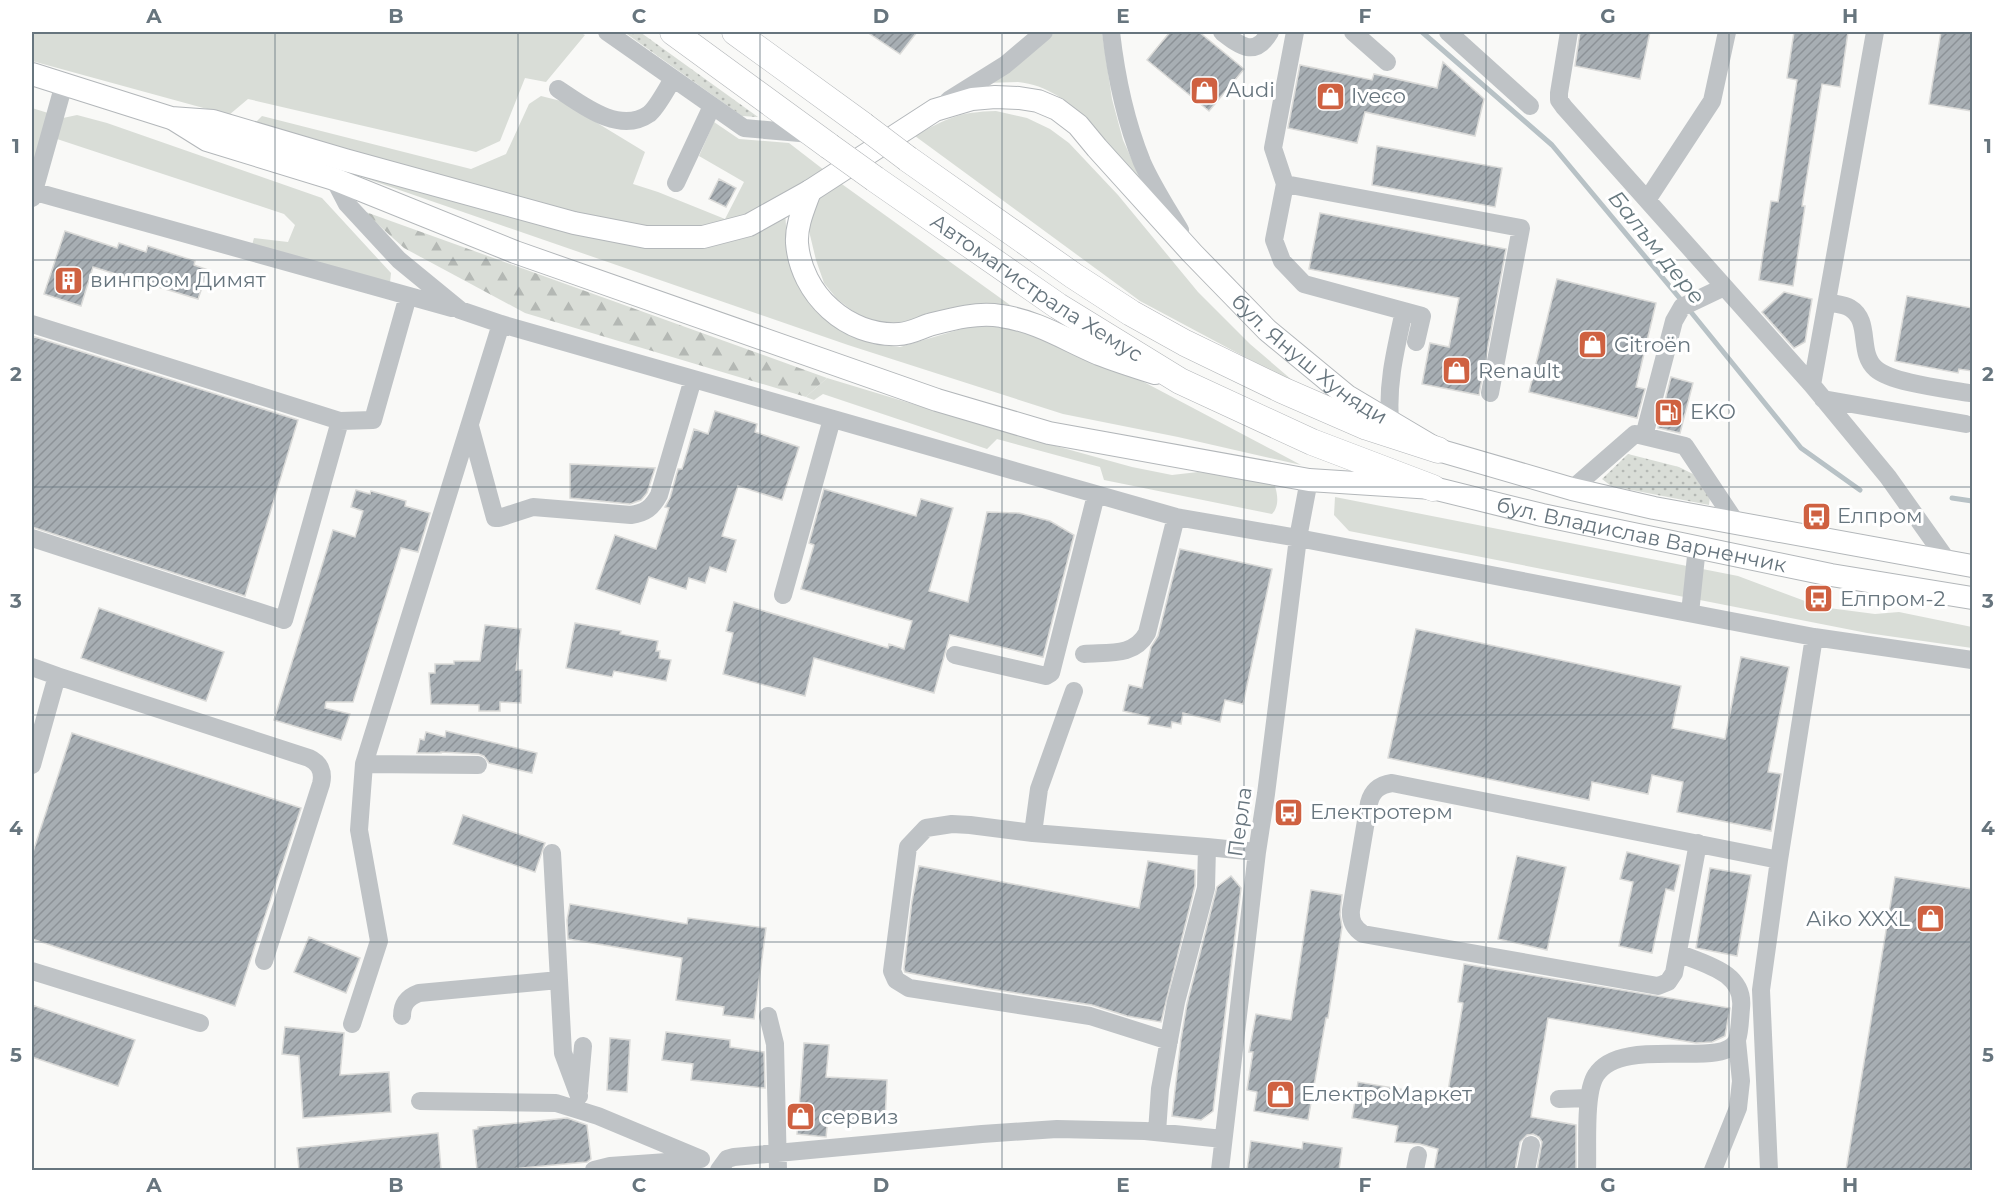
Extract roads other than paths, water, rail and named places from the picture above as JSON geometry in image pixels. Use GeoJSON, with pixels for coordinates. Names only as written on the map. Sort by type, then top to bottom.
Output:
{"type":"FeatureCollection","features":[{"type":"Feature","properties":{"kind":"highway","name":"Автомагистрала Хемус"},"geometry":{"type":"LineString","coordinates":[[674,32],[875,179],[1058,306],[1180,381],[1312,442],[1433,488]]}},
{"type":"Feature","properties":{"kind":"highway","name":"Автомагистрала Хемус"},"geometry":{"type":"LineString","coordinates":[[735,32],[908,159],[1074,276],[1131,313],[1185,343],[1282,390],[1368,427],[1438,450]]}},
{"type":"Feature","properties":{"kind":"main road"},"geometry":{"type":"LineString","coordinates":[[32,74],[171,118]]}},
{"type":"Feature","properties":{"kind":"main road","name":"бул. Януш Хуняди"},"geometry":{"type":"LineString","coordinates":[[171,118],[213,121],[574,223],[646,237],[703,237],[749,225],[810,190],[935,110],[972,99],[995,97],[1029,99],[1057,109],[1078,125],[1192,253],[1267,330],[1347,396],[1438,450]]}},
{"type":"Feature","properties":{"kind":"main road","name":"бул. Владислав Варненчик"},"geometry":{"type":"LineString","coordinates":[[171,118],[207,140],[334,179],[515,252],[937,400],[1049,433],[1309,480],[1433,488],[1542,515],[1831,575],[1972,598]]}},
{"type":"Feature","properties":{"kind":"main road"},"geometry":{"type":"LineString","coordinates":[[810,190],[799,223],[797,242],[805,277],[815,294],[848,323],[864,330],[901,334],[980,315],[1016,318],[1031,322],[1101,355],[1180,381]]}},
{"type":"Feature","properties":{"kind":"main road","name":"бул. Владислав Варненчик"},"geometry":{"type":"LineString","coordinates":[[1438,450],[1572,489],[1737,524],[1972,566]]}},
{"type":"Feature","properties":{"kind":"street"},"geometry":{"type":"LineString","coordinates":[[607,32],[744,128],[822,140]]}},
{"type":"Feature","properties":{"kind":"street"},"geometry":{"type":"LineString","coordinates":[[935,110],[1005,65],[1044,32]]}},
{"type":"Feature","properties":{"kind":"street"},"geometry":{"type":"LineString","coordinates":[[1111,32],[1127,120],[1142,163],[1192,253]]}},
{"type":"Feature","properties":{"kind":"street"},"geometry":{"type":"LineString","coordinates":[[1222,32],[1241,47],[1259,45],[1270,32]]}},
{"type":"Feature","properties":{"kind":"street"},"geometry":{"type":"LineString","coordinates":[[1295,32],[1273,148],[1285,184],[1274,240],[1282,261],[1304,284],[1422,316],[1416,342]]}},
{"type":"Feature","properties":{"kind":"street"},"geometry":{"type":"LineString","coordinates":[[1353,32],[1387,62]]}},
{"type":"Feature","properties":{"kind":"street"},"geometry":{"type":"LineString","coordinates":[[1448,32],[1530,105]]}},
{"type":"Feature","properties":{"kind":"street"},"geometry":{"type":"LineString","coordinates":[[1569,32],[1559,93],[1560,100],[1818,392],[1888,477],[1949,562]]}},
{"type":"Feature","properties":{"kind":"street"},"geometry":{"type":"LineString","coordinates":[[1647,200],[1712,101],[1727,32]]}},
{"type":"Feature","properties":{"kind":"street"},"geometry":{"type":"LineString","coordinates":[[1818,392],[1827,302],[1875,32]]}},
{"type":"Feature","properties":{"kind":"street"},"geometry":{"type":"LineString","coordinates":[[558,89],[595,114],[610,119],[624,120],[650,114],[674,79]]}},
{"type":"Feature","properties":{"kind":"street"},"geometry":{"type":"LineString","coordinates":[[64,84],[32,194],[460,310],[501,324],[1176,517],[1298,538],[1815,637],[1972,660]]}},
{"type":"Feature","properties":{"kind":"street"},"geometry":{"type":"LineString","coordinates":[[676,183],[712,106]]}},
{"type":"Feature","properties":{"kind":"street"},"geometry":{"type":"LineString","coordinates":[[334,179],[347,204],[399,260],[460,310]]}},
{"type":"Feature","properties":{"kind":"street"},"geometry":{"type":"LineString","coordinates":[[1285,184],[1521,228],[1490,393]]}},
{"type":"Feature","properties":{"kind":"street"},"geometry":{"type":"LineString","coordinates":[[1644,436],[1674,321],[1683,307],[1724,287]]}},
{"type":"Feature","properties":{"kind":"street"},"geometry":{"type":"LineString","coordinates":[[32,324],[340,421],[373,420],[408,296]]}},
{"type":"Feature","properties":{"kind":"street"},"geometry":{"type":"LineString","coordinates":[[1827,302],[1849,307],[1858,316],[1864,331],[1868,360],[1877,370],[1890,377],[1969,393]]}},
{"type":"Feature","properties":{"kind":"street"},"geometry":{"type":"LineString","coordinates":[[1390,420],[1388,397],[1391,370],[1404,311]]}},
{"type":"Feature","properties":{"kind":"street"},"geometry":{"type":"LineString","coordinates":[[352,1024],[379,941],[359,830],[364,764],[501,324]]}},
{"type":"Feature","properties":{"kind":"street"},"geometry":{"type":"LineString","coordinates":[[470,425],[495,518],[533,507],[631,515],[648,510],[659,495],[693,379]]}},
{"type":"Feature","properties":{"kind":"street"},"geometry":{"type":"LineString","coordinates":[[1818,392],[1966,424]]}},
{"type":"Feature","properties":{"kind":"street"},"geometry":{"type":"LineString","coordinates":[[783,595],[832,419]]}},
{"type":"Feature","properties":{"kind":"street"},"geometry":{"type":"LineString","coordinates":[[32,538],[284,620],[340,421]]}},
{"type":"Feature","properties":{"kind":"street"},"geometry":{"type":"LineString","coordinates":[[1572,489],[1635,434],[1685,446],[1737,524]]}},
{"type":"Feature","properties":{"kind":"street","name":"Перла"},"geometry":{"type":"LineString","coordinates":[[1220,1170],[1257,852],[1268,783],[1298,538],[1309,480]]}},
{"type":"Feature","properties":{"kind":"street"},"geometry":{"type":"LineString","coordinates":[[955,655],[1046,676],[1051,673],[1096,495]]}},
{"type":"Feature","properties":{"kind":"street"},"geometry":{"type":"LineString","coordinates":[[1084,654],[1131,650],[1141,644],[1147,633],[1176,517]]}},
{"type":"Feature","properties":{"kind":"street"},"geometry":{"type":"LineString","coordinates":[[1690,613],[1697,547]]}},
{"type":"Feature","properties":{"kind":"street"},"geometry":{"type":"LineString","coordinates":[[1768,1170],[1761,990],[1779,860],[1815,637]]}},
{"type":"Feature","properties":{"kind":"street"},"geometry":{"type":"LineString","coordinates":[[32,667],[309,758],[319,765],[322,771],[321,784],[264,961]]}},
{"type":"Feature","properties":{"kind":"street"},"geometry":{"type":"LineString","coordinates":[[32,765],[57,676]]}},
{"type":"Feature","properties":{"kind":"street"},"geometry":{"type":"LineString","coordinates":[[1034,833],[1039,789],[1074,691]]}},
{"type":"Feature","properties":{"kind":"street"},"geometry":{"type":"LineString","coordinates":[[364,764],[478,765]]}},
{"type":"Feature","properties":{"kind":"street"},"geometry":{"type":"LineString","coordinates":[[1698,843],[1672,978],[1663,985],[1653,986],[1363,934],[1354,927],[1350,916],[1369,803],[1378,788],[1392,783],[1698,843],[1779,860]]}},
{"type":"Feature","properties":{"kind":"street"},"geometry":{"type":"LineString","coordinates":[[1169,1041],[1090,1016],[909,988],[896,980],[892,971],[908,847],[926,828],[952,824],[1257,852]]}},
{"type":"Feature","properties":{"kind":"street"},"geometry":{"type":"LineString","coordinates":[[1157,1132],[1160,1089],[1176,1002],[1206,888],[1207,847]]}},
{"type":"Feature","properties":{"kind":"street"},"geometry":{"type":"LineString","coordinates":[[552,853],[563,1053],[586,1109],[598,1116]]}},
{"type":"Feature","properties":{"kind":"street"},"geometry":{"type":"LineString","coordinates":[[1678,953],[1732,978],[1739,989],[1742,1002],[1737,1041],[1741,1081],[1738,1108],[1713,1170]]}},
{"type":"Feature","properties":{"kind":"street"},"geometry":{"type":"LineString","coordinates":[[32,971],[200,1023]]}},
{"type":"Feature","properties":{"kind":"street"},"geometry":{"type":"LineString","coordinates":[[402,1016],[404,1004],[419,993],[559,980]]}},
{"type":"Feature","properties":{"kind":"street"},"geometry":{"type":"LineString","coordinates":[[768,1016],[775,1044],[778,1170]]}},
{"type":"Feature","properties":{"kind":"street"},"geometry":{"type":"LineString","coordinates":[[1587,1170],[1589,1098],[1596,1074],[1610,1062],[1640,1053],[1717,1052],[1730,1049],[1737,1041]]}},
{"type":"Feature","properties":{"kind":"street"},"geometry":{"type":"LineString","coordinates":[[579,1096],[583,1046]]}},
{"type":"Feature","properties":{"kind":"street"},"geometry":{"type":"LineString","coordinates":[[1559,1100],[1589,1098]]}},
{"type":"Feature","properties":{"kind":"street"},"geometry":{"type":"LineString","coordinates":[[420,1101],[556,1103],[598,1116],[701,1160]]}},
{"type":"Feature","properties":{"kind":"street"},"geometry":{"type":"LineString","coordinates":[[594,1170],[610,1166],[701,1160],[776,1151],[1057,1129],[1157,1132],[1223,1139]]}},
{"type":"Feature","properties":{"kind":"street"},"geometry":{"type":"LineString","coordinates":[[1526,1170],[1531,1145]]}},
{"type":"Feature","properties":{"kind":"street"},"geometry":{"type":"LineString","coordinates":[[719,1170],[726,1159],[734,1157]]}},
{"type":"Feature","properties":{"kind":"waterway","name":"Балъм дере"},"geometry":{"type":"LineString","coordinates":[[1422,32],[1552,145],[1801,448],[1860,490]]}},
{"type":"Feature","properties":{"kind":"waterway","name":"Балъм дере"},"geometry":{"type":"LineString","coordinates":[[1952,498],[1972,501]]}},
{"type":"Feature","properties":{"kind":"place","name":"Audi"},"geometry":{"type":"Point","coordinates":[1205,90]}},
{"type":"Feature","properties":{"kind":"place","name":"Iveco"},"geometry":{"type":"Point","coordinates":[1330,96]}},
{"type":"Feature","properties":{"kind":"place","name":"винпром Димят"},"geometry":{"type":"Point","coordinates":[69,280]}},
{"type":"Feature","properties":{"kind":"place","name":"Citroën"},"geometry":{"type":"Point","coordinates":[1593,345]}},
{"type":"Feature","properties":{"kind":"place","name":"Renault"},"geometry":{"type":"Point","coordinates":[1457,371]}},
{"type":"Feature","properties":{"kind":"place","name":"EKO"},"geometry":{"type":"Point","coordinates":[1669,412]}},
{"type":"Feature","properties":{"kind":"place","name":"Елпром"},"geometry":{"type":"Point","coordinates":[1816,516]}},
{"type":"Feature","properties":{"kind":"place","name":"Елпром-2"},"geometry":{"type":"Point","coordinates":[1819,599]}},
{"type":"Feature","properties":{"kind":"place","name":"Електротерм"},"geometry":{"type":"Point","coordinates":[1289,812]}},
{"type":"Feature","properties":{"kind":"place","name":"Aiko XXXL"},"geometry":{"type":"Point","coordinates":[1931,919]}},
{"type":"Feature","properties":{"kind":"place","name":"ЕлектроМаркет"},"geometry":{"type":"Point","coordinates":[1280,1094]}},
{"type":"Feature","properties":{"kind":"place","name":"сервиз"},"geometry":{"type":"Point","coordinates":[800,1117]}}]}
